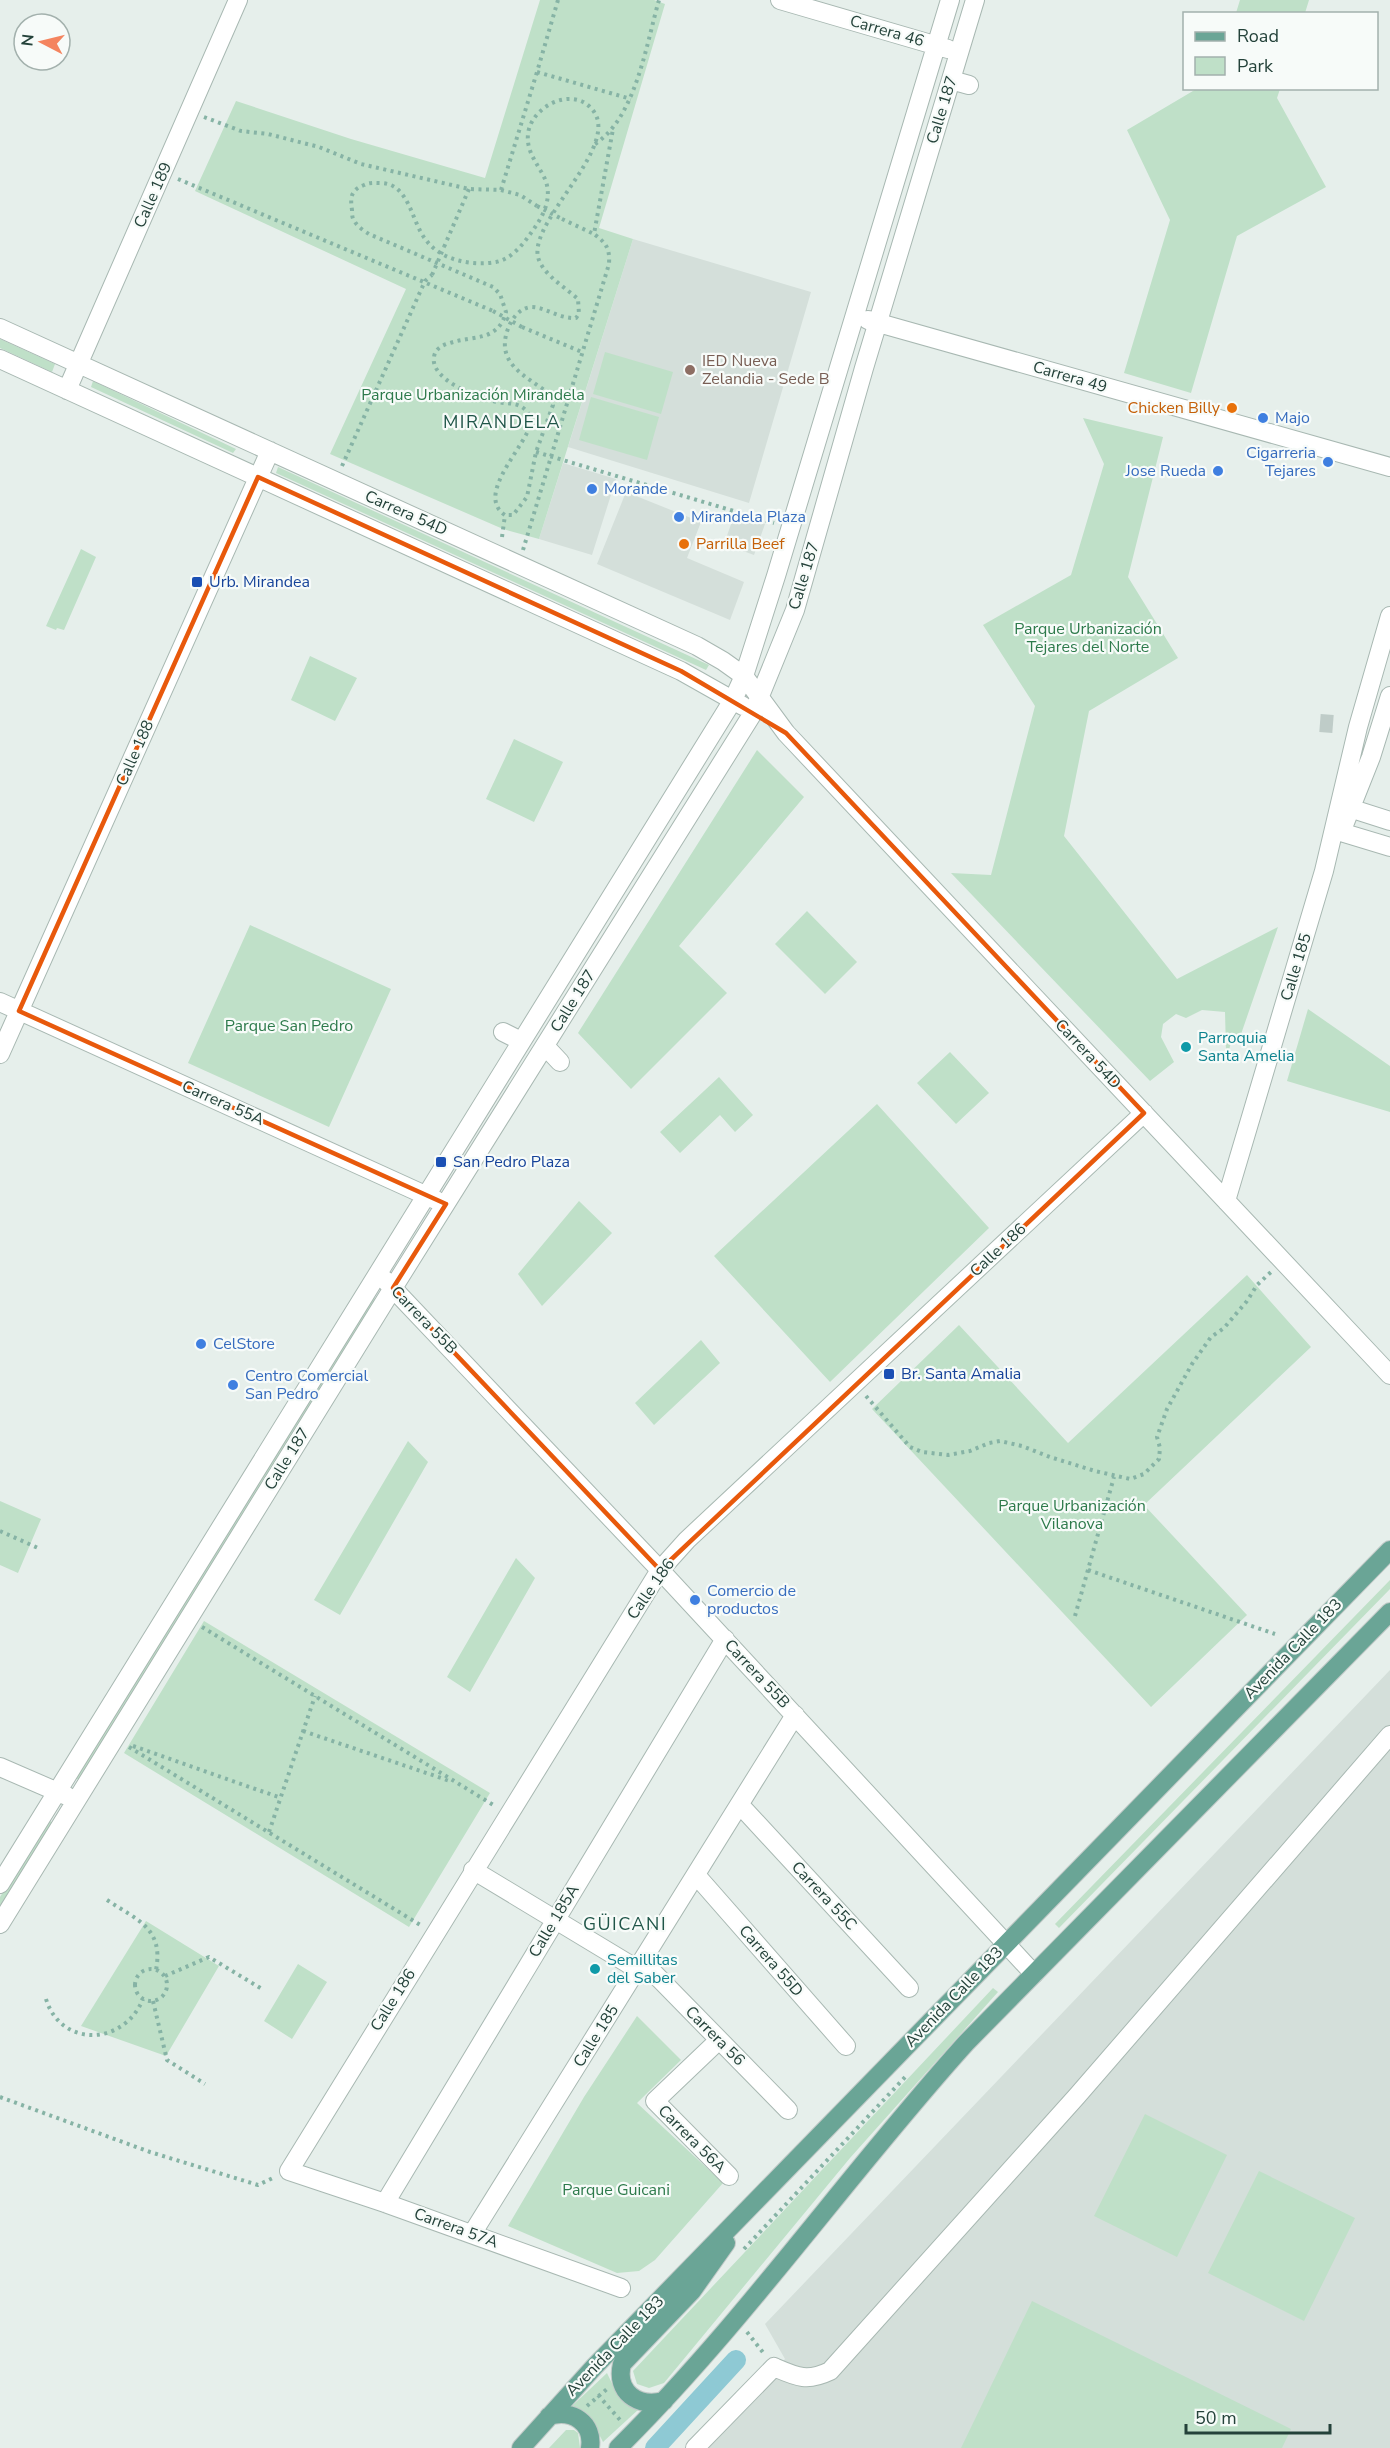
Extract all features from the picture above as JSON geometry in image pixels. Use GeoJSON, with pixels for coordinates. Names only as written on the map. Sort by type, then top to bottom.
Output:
{"type":"FeatureCollection","features":[{"type":"Feature","properties":{"kind":"main road","name":"Avenida Calle 183"},"geometry":{"type":"LineString","coordinates":[[520,2448],[754,2202],[1390,1550]]}},
{"type":"Feature","properties":{"kind":"main road"},"geometry":{"type":"LineString","coordinates":[[618,2448],[737,2320],[945,2067],[1390,1612]]}},
{"type":"Feature","properties":{"kind":"main road"},"geometry":{"type":"LineString","coordinates":[[664,2401],[652,2404],[638,2401],[629,2395],[621,2381],[622,2364],[698,2283],[754,2202]]}},
{"type":"Feature","properties":{"kind":"main road"},"geometry":{"type":"LineString","coordinates":[[549,2416],[564,2414],[579,2419],[588,2431],[590,2448]]}},
{"type":"Feature","properties":{"kind":"street","name":"Calle 189"},"geometry":{"type":"LineString","coordinates":[[68,390],[238,0]]}},
{"type":"Feature","properties":{"kind":"street","name":"Carrera 46"},"geometry":{"type":"LineString","coordinates":[[780,0],[959,53]]}},
{"type":"Feature","properties":{"kind":"street","name":"Calle 187"},"geometry":{"type":"LineString","coordinates":[[0,1884],[733,700],[744,676],[855,316],[899,148],[950,0]]}},
{"type":"Feature","properties":{"kind":"street","name":"Calle 187"},"geometry":{"type":"LineString","coordinates":[[0,1924],[756,704],[795,610],[878,322],[975,0]]}},
{"type":"Feature","properties":{"kind":"street"},"geometry":{"type":"LineString","coordinates":[[951,80],[969,85]]}},
{"type":"Feature","properties":{"kind":"street","name":"Carrera 49"},"geometry":{"type":"LineString","coordinates":[[855,316],[1390,467]]}},
{"type":"Feature","properties":{"kind":"street","name":"Carrera 54D"},"geometry":{"type":"LineString","coordinates":[[0,328],[697,646],[744,676],[756,704],[786,733],[1390,1376]]}},
{"type":"Feature","properties":{"kind":"street","name":"Carrera 54D"},"geometry":{"type":"LineString","coordinates":[[0,358],[681,671],[733,700],[756,704]]}},
{"type":"Feature","properties":{"kind":"street","name":"Calle 188"},"geometry":{"type":"LineString","coordinates":[[0,1054],[270,452]]}},
{"type":"Feature","properties":{"kind":"street","name":"Calle 185"},"geometry":{"type":"LineString","coordinates":[[1226,1201],[1324,871],[1346,806],[1358,728],[1390,616]]}},
{"type":"Feature","properties":{"kind":"street","name":"Calle 185"},"geometry":{"type":"LineString","coordinates":[[1346,806],[1371,758],[1390,696]]}},
{"type":"Feature","properties":{"kind":"street"},"geometry":{"type":"LineString","coordinates":[[1346,806],[1390,820]]}},
{"type":"Feature","properties":{"kind":"street"},"geometry":{"type":"LineString","coordinates":[[1338,831],[1390,847]]}},
{"type":"Feature","properties":{"kind":"street","name":"Carrera 55A"},"geometry":{"type":"LineString","coordinates":[[0,1002],[446,1204]]}},
{"type":"Feature","properties":{"kind":"street"},"geometry":{"type":"LineString","coordinates":[[503,1032],[521,1041]]}},
{"type":"Feature","properties":{"kind":"street"},"geometry":{"type":"LineString","coordinates":[[545,1046],[560,1062]]}},
{"type":"Feature","properties":{"kind":"street","name":"Calle 186"},"geometry":{"type":"LineString","coordinates":[[289,2171],[660,1570],[695,1533],[1144,1113]]}},
{"type":"Feature","properties":{"kind":"street","name":"Carrera 55B"},"geometry":{"type":"LineString","coordinates":[[377,1272],[725,1639],[1034,1974]]}},
{"type":"Feature","properties":{"kind":"street","name":"Calle 185A"},"geometry":{"type":"LineString","coordinates":[[386,2203],[725,1639]]}},
{"type":"Feature","properties":{"kind":"street","name":"Calle 185"},"geometry":{"type":"LineString","coordinates":[[472,2234],[795,1715]]}},
{"type":"Feature","properties":{"kind":"street"},"geometry":{"type":"LineString","coordinates":[[695,2448],[774,2367],[797,2377],[815,2378],[830,2371],[1077,2096],[1390,1735]]}},
{"type":"Feature","properties":{"kind":"street"},"geometry":{"type":"LineString","coordinates":[[0,1767],[77,1801]]}},
{"type":"Feature","properties":{"kind":"street","name":"Carrera 55C"},"geometry":{"type":"LineString","coordinates":[[740,1805],[909,1988]]}},
{"type":"Feature","properties":{"kind":"street","name":"Carrera 56"},"geometry":{"type":"LineString","coordinates":[[473,1870],[555,1919],[640,1965],[788,2110]]}},
{"type":"Feature","properties":{"kind":"street","name":"Carrera 55D"},"geometry":{"type":"LineString","coordinates":[[696,1875],[846,2046]]}},
{"type":"Feature","properties":{"kind":"street","name":"Carrera 56A"},"geometry":{"type":"LineString","coordinates":[[719,2040],[655,2101],[729,2176]]}},
{"type":"Feature","properties":{"kind":"street","name":"Carrera 57A"},"geometry":{"type":"LineString","coordinates":[[289,2171],[386,2203],[621,2288]]}},
{"type":"Feature","properties":{"kind":"path"},"geometry":{"type":"LineString","coordinates":[[501,190],[558,0]]}},
{"type":"Feature","properties":{"kind":"path"},"geometry":{"type":"LineString","coordinates":[[594,145],[613,129],[631,99],[659,0]]}},
{"type":"Feature","properties":{"kind":"path"},"geometry":{"type":"LineString","coordinates":[[537,72],[631,99]]}},
{"type":"Feature","properties":{"kind":"path"},"geometry":{"type":"LineString","coordinates":[[576,98],[590,106],[599,125],[594,145],[573,186],[546,225],[538,250],[541,264],[578,299],[579,314],[576,318],[568,318],[531,307],[515,315],[506,333],[504,351],[508,361],[522,375],[550,395],[553,405],[536,452],[527,497],[513,515],[505,514],[495,503],[499,480],[525,441],[532,420],[520,406],[494,402],[462,389],[436,372],[433,361],[434,354],[440,346],[490,335],[499,327],[507,312],[500,294],[493,287],[369,234],[354,221],[350,198],[356,188],[369,183],[396,186],[404,196],[427,243],[452,259],[474,264],[499,261],[518,250],[539,222],[547,206],[546,181],[529,149],[528,133],[531,123],[541,109],[556,101],[576,98]]}},
{"type":"Feature","properties":{"kind":"path"},"geometry":{"type":"LineString","coordinates":[[190,111],[241,131],[268,134],[319,147],[361,164],[469,189],[501,190],[520,195],[605,242],[609,250],[609,264],[519,565]]}},
{"type":"Feature","properties":{"kind":"path"},"geometry":{"type":"LineString","coordinates":[[594,234],[613,129]]}},
{"type":"Feature","properties":{"kind":"path"},"geometry":{"type":"LineString","coordinates":[[163,172],[425,281],[493,311],[522,327],[582,352]]}},
{"type":"Feature","properties":{"kind":"path"},"geometry":{"type":"LineString","coordinates":[[335,481],[425,281],[432,275],[469,189]]}},
{"type":"Feature","properties":{"kind":"path"},"geometry":{"type":"LineString","coordinates":[[536,452],[782,525]]}},
{"type":"Feature","properties":{"kind":"path"},"geometry":{"type":"LineString","coordinates":[[499,556],[505,514]]}},
{"type":"Feature","properties":{"kind":"path"},"geometry":{"type":"LineString","coordinates":[[866,1395],[910,1447],[922,1452],[955,1454],[1000,1441],[1022,1446],[1114,1477],[1130,1479],[1144,1474],[1159,1459],[1160,1448],[1157,1437],[1167,1408],[1177,1389],[1211,1337],[1224,1328],[1247,1301],[1257,1285]]}},
{"type":"Feature","properties":{"kind":"path"},"geometry":{"type":"LineString","coordinates":[[1075,1616],[1114,1477]]}},
{"type":"Feature","properties":{"kind":"path"},"geometry":{"type":"LineString","coordinates":[[0,1531],[38,1548]]}},
{"type":"Feature","properties":{"kind":"path"},"geometry":{"type":"LineString","coordinates":[[1088,1570],[1275,1634]]}},
{"type":"Feature","properties":{"kind":"path"},"geometry":{"type":"LineString","coordinates":[[198,1624],[496,1807]]}},
{"type":"Feature","properties":{"kind":"path"},"geometry":{"type":"LineString","coordinates":[[269,1832],[315,1696]]}},
{"type":"Feature","properties":{"kind":"path"},"geometry":{"type":"LineString","coordinates":[[303,1731],[457,1783]]}},
{"type":"Feature","properties":{"kind":"path"},"geometry":{"type":"LineString","coordinates":[[281,1798],[124,1743],[423,1926]]}},
{"type":"Feature","properties":{"kind":"path"},"geometry":{"type":"LineString","coordinates":[[107,1900],[152,1931],[158,1950],[156,1970]]}},
{"type":"Feature","properties":{"kind":"path"},"geometry":{"type":"LineString","coordinates":[[165,1976],[209,1957],[262,1989]]}},
{"type":"Feature","properties":{"kind":"path"},"geometry":{"type":"LineString","coordinates":[[145,1970],[156,1970],[165,1976],[166,1992],[158,2000],[142,1999],[136,1991],[135,1981],[145,1970]]}},
{"type":"Feature","properties":{"kind":"path"},"geometry":{"type":"LineString","coordinates":[[46,1998],[51,2014],[60,2024],[73,2032],[99,2036],[122,2027],[134,2015],[142,1999]]}},
{"type":"Feature","properties":{"kind":"path"},"geometry":{"type":"LineString","coordinates":[[153,2001],[167,2060],[205,2084]]}},
{"type":"Feature","properties":{"kind":"path"},"geometry":{"type":"LineString","coordinates":[[741,2252],[910,2072]]}},
{"type":"Feature","properties":{"kind":"path"},"geometry":{"type":"LineString","coordinates":[[0,2097],[150,2151],[258,2185],[289,2171]]}},
{"type":"Feature","properties":{"kind":"path"},"geometry":{"type":"LineString","coordinates":[[737,2320],[774,2367]]}},
{"type":"Feature","properties":{"kind":"path"},"geometry":{"type":"LineString","coordinates":[[581,2411],[611,2385]]}},
{"type":"Feature","properties":{"kind":"path"},"geometry":{"type":"LineString","coordinates":[[591,2387],[623,2424]]}},
{"type":"Feature","properties":{"kind":"highlighted area"},"geometry":{"type":"Polygon","coordinates":[[[258,477],[681,671],[786,733],[1144,1113],[660,1570],[393,1288],[446,1204],[19,1011],[258,477]]]}},
{"type":"Feature","properties":{"kind":"shaded area","name":"IED Nueva Zelandia - Sede B"},"geometry":{"type":"Polygon","coordinates":[[[633,239],[811,292],[749,503],[568,447],[633,239]]]}},
{"type":"Feature","properties":{"kind":"shaded area"},"geometry":{"type":"Polygon","coordinates":[[[563,463],[616,479],[592,555],[539,539],[563,463]]]}},
{"type":"Feature","properties":{"kind":"shaded area"},"geometry":{"type":"Polygon","coordinates":[[[626,492],[701,522],[687,558],[744,582],[730,620],[597,564],[626,492]]]}},
{"type":"Feature","properties":{"kind":"shaded area"},"geometry":{"type":"Polygon","coordinates":[[[735,513],[765,524],[754,555],[724,544],[735,513]]]}},
{"type":"Feature","properties":{"kind":"shaded area"},"geometry":{"type":"Polygon","coordinates":[[[1390,1670],[1390,2448],[706,2448],[785,2359],[765,2324],[1390,1670]]]}},
{"type":"Feature","properties":{"kind":"green space","name":"Parque Urbanización Mirandela"},"geometry":{"type":"Polygon","coordinates":[[[540,0],[654,0],[665,4],[599,228],[633,239],[539,539],[503,529],[330,454],[406,289],[195,191],[236,101],[351,139],[485,178],[540,0]]]}},
{"type":"Feature","properties":{"kind":"green space"},"geometry":{"type":"Polygon","coordinates":[[[1240,0],[1309,0],[1305,12],[1236,12],[1240,0]]]}},
{"type":"Feature","properties":{"kind":"green space"},"geometry":{"type":"Polygon","coordinates":[[[1195,90],[1280,90],[1277,98],[1326,187],[1237,236],[1191,393],[1124,373],[1170,220],[1127,130],[1195,90]]]}},
{"type":"Feature","properties":{"kind":"green space"},"geometry":{"type":"Polygon","coordinates":[[[0,339],[55,364],[52,372],[0,348],[0,339]]]}},
{"type":"Feature","properties":{"kind":"green space"},"geometry":{"type":"Polygon","coordinates":[[[605,352],[673,372],[661,414],[593,394],[605,352]]]}},
{"type":"Feature","properties":{"kind":"green space"},"geometry":{"type":"Polygon","coordinates":[[[93,381],[236,449],[233,453],[91,387],[93,381]]]}},
{"type":"Feature","properties":{"kind":"green space"},"geometry":{"type":"Polygon","coordinates":[[[591,397],[659,417],[647,460],[579,440],[591,397]]]}},
{"type":"Feature","properties":{"kind":"green space","name":"Parque Urbanización Tejares del Norte"},"geometry":{"type":"Polygon","coordinates":[[[1083,418],[1163,437],[1128,577],[1178,658],[1089,711],[1064,836],[1177,979],[1278,927],[1239,1040],[1232,1038],[1229,1050],[1226,1050],[1225,1012],[1202,1010],[1186,1018],[1176,1014],[1163,1024],[1161,1037],[1174,1062],[1150,1081],[951,873],[991,875],[1035,706],[983,625],[1071,575],[1104,464],[1083,418]]]}},
{"type":"Feature","properties":{"kind":"green space"},"geometry":{"type":"Polygon","coordinates":[[[278,467],[709,665],[706,670],[276,473],[278,467]]]}},
{"type":"Feature","properties":{"kind":"green space"},"geometry":{"type":"Polygon","coordinates":[[[81,549],[96,557],[64,630],[57,628],[56,630],[46,626],[81,549]]]}},
{"type":"Feature","properties":{"kind":"green space"},"geometry":{"type":"Polygon","coordinates":[[[310,656],[357,678],[335,721],[291,700],[310,656]]]}},
{"type":"Feature","properties":{"kind":"green space"},"geometry":{"type":"Polygon","coordinates":[[[514,739],[563,762],[534,822],[486,799],[514,739]]]}},
{"type":"Feature","properties":{"kind":"green space"},"geometry":{"type":"Polygon","coordinates":[[[757,750],[804,797],[679,946],[727,993],[631,1089],[578,1033],[757,750]]]}},
{"type":"Feature","properties":{"kind":"green space"},"geometry":{"type":"Polygon","coordinates":[[[807,911],[857,962],[825,994],[775,944],[807,911]]]}},
{"type":"Feature","properties":{"kind":"green space","name":"Parque San Pedro"},"geometry":{"type":"Polygon","coordinates":[[[250,925],[391,989],[329,1127],[188,1063],[250,925]]]}},
{"type":"Feature","properties":{"kind":"green space"},"geometry":{"type":"Polygon","coordinates":[[[1308,1009],[1390,1066],[1390,1112],[1287,1081],[1308,1009]]]}},
{"type":"Feature","properties":{"kind":"green space"},"geometry":{"type":"Polygon","coordinates":[[[950,1052],[989,1093],[956,1124],[917,1083],[950,1052]]]}},
{"type":"Feature","properties":{"kind":"green space"},"geometry":{"type":"Polygon","coordinates":[[[719,1077],[753,1115],[735,1132],[720,1115],[680,1153],[660,1132],[719,1077]]]}},
{"type":"Feature","properties":{"kind":"green space"},"geometry":{"type":"Polygon","coordinates":[[[877,1104],[989,1228],[830,1382],[714,1256],[877,1104]]]}},
{"type":"Feature","properties":{"kind":"green space"},"geometry":{"type":"Polygon","coordinates":[[[579,1201],[612,1233],[542,1306],[518,1274],[579,1201]]]}},
{"type":"Feature","properties":{"kind":"green space","name":"Parque Urbanización Vilanova"},"geometry":{"type":"Polygon","coordinates":[[[1247,1275],[1311,1347],[1144,1505],[1247,1615],[1151,1707],[872,1409],[959,1325],[1068,1443],[1247,1275]]]}},
{"type":"Feature","properties":{"kind":"green space"},"geometry":{"type":"Polygon","coordinates":[[[374,1295],[375,1301],[79,1779],[76,1779],[75,1777],[374,1295]]]}},
{"type":"Feature","properties":{"kind":"green space"},"geometry":{"type":"Polygon","coordinates":[[[701,1340],[720,1363],[654,1425],[635,1403],[701,1340]]]}},
{"type":"Feature","properties":{"kind":"green space"},"geometry":{"type":"Polygon","coordinates":[[[408,1441],[428,1462],[340,1615],[314,1600],[408,1441]]]}},
{"type":"Feature","properties":{"kind":"green space"},"geometry":{"type":"Polygon","coordinates":[[[0,1501],[41,1519],[18,1573],[0,1565],[0,1501]]]}},
{"type":"Feature","properties":{"kind":"green space"},"geometry":{"type":"Polygon","coordinates":[[[516,1558],[535,1578],[470,1692],[447,1677],[516,1558]]]}},
{"type":"Feature","properties":{"kind":"green space"},"geometry":{"type":"Polygon","coordinates":[[[1390,1580],[1390,1589],[1059,1928],[1055,1924],[1390,1580]]]}},
{"type":"Feature","properties":{"kind":"green space"},"geometry":{"type":"Polygon","coordinates":[[[204,1621],[490,1793],[409,1927],[124,1753],[204,1621]]]}},
{"type":"Feature","properties":{"kind":"green space"},"geometry":{"type":"Polygon","coordinates":[[[50,1821],[52,1823],[0,1912],[0,1897],[46,1823],[50,1821]]]}},
{"type":"Feature","properties":{"kind":"green space"},"geometry":{"type":"Polygon","coordinates":[[[146,1921],[219,1966],[166,2056],[81,2026],[146,1921]]]}},
{"type":"Feature","properties":{"kind":"green space"},"geometry":{"type":"Polygon","coordinates":[[[298,1964],[327,1982],[292,2039],[264,2021],[298,1964]]]}},
{"type":"Feature","properties":{"kind":"green space"},"geometry":{"type":"Polygon","coordinates":[[[993,1988],[998,1992],[850,2158],[664,2383],[649,2388],[637,2384],[633,2371],[993,1988]]]}},
{"type":"Feature","properties":{"kind":"green space","name":"Parque Guicani"},"geometry":{"type":"Polygon","coordinates":[[[637,2016],[681,2060],[637,2103],[723,2183],[655,2260],[639,2271],[617,2273],[508,2226],[584,2097],[637,2016]]]}},
{"type":"Feature","properties":{"kind":"green space"},"geometry":{"type":"Polygon","coordinates":[[[1145,2114],[1227,2155],[1177,2257],[1094,2216],[1145,2114]]]}},
{"type":"Feature","properties":{"kind":"green space"},"geometry":{"type":"Polygon","coordinates":[[[1259,2171],[1355,2218],[1304,2321],[1208,2273],[1259,2171]]]}},
{"type":"Feature","properties":{"kind":"green space"},"geometry":{"type":"Polygon","coordinates":[[[1032,2301],[1291,2429],[1282,2448],[961,2448],[1032,2301]]]}},
{"type":"Feature","properties":{"kind":"green space"},"geometry":{"type":"Polygon","coordinates":[[[607,2373],[618,2396],[639,2409],[603,2442],[588,2417],[571,2407],[607,2373]]]}},
{"type":"Feature","properties":{"kind":"green space"},"geometry":{"type":"Polygon","coordinates":[[[566,2430],[574,2430],[578,2433],[580,2448],[549,2448],[566,2430]]]}},
{"type":"Feature","properties":{"kind":"waterway"},"geometry":{"type":"LineString","coordinates":[[655,2448],[736,2360]]}},
{"type":"Feature","properties":{"kind":"tunnel"},"geometry":{"type":"LineString","coordinates":[[1320,723],[1333,724]]}},
{"type":"Feature","properties":{"kind":"place","name":"IED Nueva Zelandia - Sede B"},"geometry":{"type":"Point","coordinates":[690,370]}},
{"type":"Feature","properties":{"kind":"place","name":"Chicken Billy"},"geometry":{"type":"Point","coordinates":[1232,408]}},
{"type":"Feature","properties":{"kind":"place","name":"Majo"},"geometry":{"type":"Point","coordinates":[1263,418]}},
{"type":"Feature","properties":{"kind":"place","name":"Cigarreria Tejares"},"geometry":{"type":"Point","coordinates":[1328,462]}},
{"type":"Feature","properties":{"kind":"place","name":"Jose Rueda"},"geometry":{"type":"Point","coordinates":[1218,471]}},
{"type":"Feature","properties":{"kind":"place","name":"Morande"},"geometry":{"type":"Point","coordinates":[592,489]}},
{"type":"Feature","properties":{"kind":"place","name":"Mirandela Plaza"},"geometry":{"type":"Point","coordinates":[679,517]}},
{"type":"Feature","properties":{"kind":"place","name":"Parrilla Beef"},"geometry":{"type":"Point","coordinates":[684,544]}},
{"type":"Feature","properties":{"kind":"place","name":"Urb. Mirandea"},"geometry":{"type":"Point","coordinates":[197,582]}},
{"type":"Feature","properties":{"kind":"place","name":"Parroquia Santa Amelia"},"geometry":{"type":"Point","coordinates":[1186,1047]}},
{"type":"Feature","properties":{"kind":"place","name":"San Pedro Plaza"},"geometry":{"type":"Point","coordinates":[441,1162]}},
{"type":"Feature","properties":{"kind":"place","name":"CelStore"},"geometry":{"type":"Point","coordinates":[201,1344]}},
{"type":"Feature","properties":{"kind":"place","name":"Br. Santa Amalia"},"geometry":{"type":"Point","coordinates":[889,1374]}},
{"type":"Feature","properties":{"kind":"place","name":"Centro Comercial San Pedro"},"geometry":{"type":"Point","coordinates":[233,1385]}},
{"type":"Feature","properties":{"kind":"place","name":"Comercio de productos"},"geometry":{"type":"Point","coordinates":[695,1600]}},
{"type":"Feature","properties":{"kind":"place","name":"Semillitas del Saber"},"geometry":{"type":"Point","coordinates":[595,1969]}},
{"type":"Feature","properties":{"kind":"district","name":"MIRANDELA"},"geometry":{"type":"Point","coordinates":[502,422]}},
{"type":"Feature","properties":{"kind":"district","name":"GÜICANI"},"geometry":{"type":"Point","coordinates":[625,1924]}}]}
